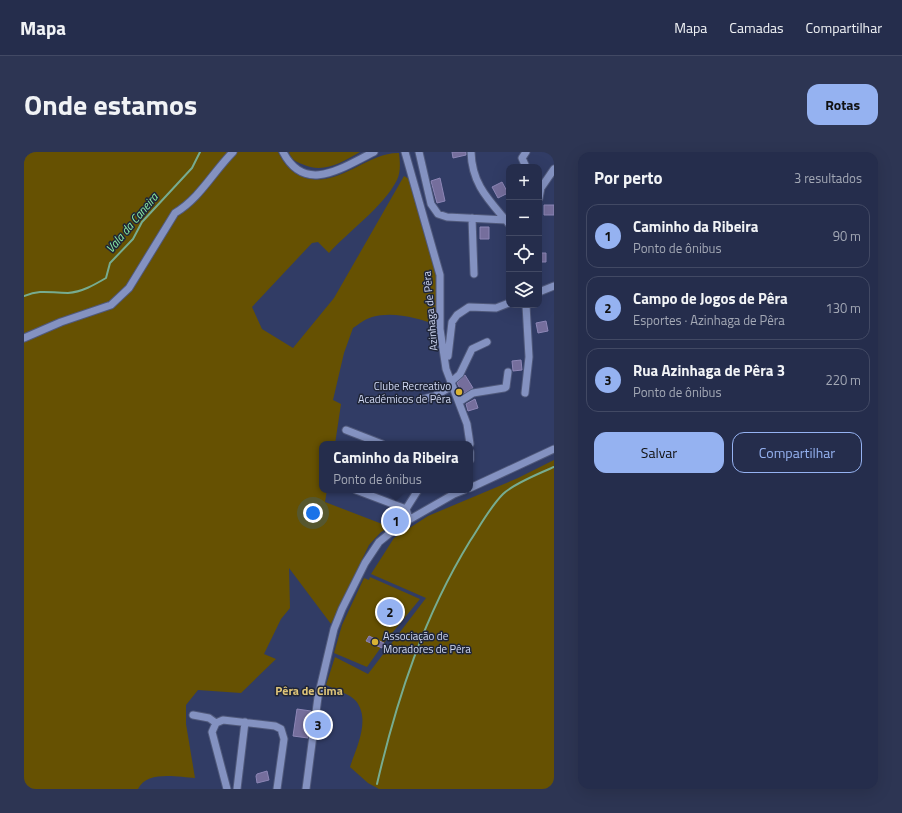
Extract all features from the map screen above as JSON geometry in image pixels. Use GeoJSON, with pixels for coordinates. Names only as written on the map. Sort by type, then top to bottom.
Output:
{"type":"FeatureCollection","features":[{"type":"Feature","properties":{"kind":"street"},"geometry":{"type":"LineString","coordinates":[[24,338],[61,322],[111,304],[129,288],[175,213],[184,208],[199,194],[232,152]]}},
{"type":"Feature","properties":{"kind":"street"},"geometry":{"type":"LineString","coordinates":[[283,152],[287,160],[298,171],[312,176],[340,169],[374,152]]}},
{"type":"Feature","properties":{"kind":"street","name":"Azinhaga de Pêra"},"geometry":{"type":"LineString","coordinates":[[404,152],[440,275],[440,329],[446,369],[468,424],[470,441]]}},
{"type":"Feature","properties":{"kind":"street"},"geometry":{"type":"LineString","coordinates":[[419,152],[431,204],[438,214],[447,217],[506,222]]}},
{"type":"Feature","properties":{"kind":"street"},"geometry":{"type":"LineString","coordinates":[[471,152],[472,170],[479,187],[506,221]]}},
{"type":"Feature","properties":{"kind":"street"},"geometry":{"type":"LineString","coordinates":[[525,164],[522,158],[526,152]]}},
{"type":"Feature","properties":{"kind":"street"},"geometry":{"type":"LineString","coordinates":[[542,184],[554,169]]}},
{"type":"Feature","properties":{"kind":"street"},"geometry":{"type":"LineString","coordinates":[[472,218],[474,274]]}},
{"type":"Feature","properties":{"kind":"street"},"geometry":{"type":"LineString","coordinates":[[542,291],[554,286]]}},
{"type":"Feature","properties":{"kind":"street"},"geometry":{"type":"LineString","coordinates":[[446,369],[452,322],[457,315],[469,308],[496,308],[506,304]]}},
{"type":"Feature","properties":{"kind":"street"},"geometry":{"type":"LineString","coordinates":[[525,393],[529,358],[526,308]]}},
{"type":"Feature","properties":{"kind":"street"},"geometry":{"type":"LineString","coordinates":[[419,400],[435,396],[451,384],[460,374],[472,349],[487,342]]}},
{"type":"Feature","properties":{"kind":"street"},"geometry":{"type":"LineString","coordinates":[[459,402],[473,392],[506,387],[508,372]]}},
{"type":"Feature","properties":{"kind":"street"},"geometry":{"type":"LineString","coordinates":[[346,430],[374,441]]}},
{"type":"Feature","properties":{"kind":"street"},"geometry":{"type":"LineString","coordinates":[[473,487],[554,449]]}},
{"type":"Feature","properties":{"kind":"street"},"geometry":{"type":"LineString","coordinates":[[364,493],[406,509]]}},
{"type":"Feature","properties":{"kind":"street"},"geometry":{"type":"LineString","coordinates":[[409,519],[406,509],[416,493]]}},
{"type":"Feature","properties":{"kind":"street"},"geometry":{"type":"LineString","coordinates":[[306,789],[318,697],[334,629],[342,609],[371,552],[388,534],[409,519],[453,493]]}},
{"type":"Feature","properties":{"kind":"street"},"geometry":{"type":"LineString","coordinates":[[193,715],[209,718],[216,723]]}},
{"type":"Feature","properties":{"kind":"street"},"geometry":{"type":"LineString","coordinates":[[227,789],[212,732],[216,723],[223,720],[275,726],[283,731],[284,739],[278,789]]}},
{"type":"Feature","properties":{"kind":"street"},"geometry":{"type":"LineString","coordinates":[[237,789],[245,722]]}},
{"type":"Feature","properties":{"kind":"shaded area"},"geometry":{"type":"Polygon","coordinates":[[[24,152],[278,152],[283,161],[297,174],[306,178],[319,179],[331,178],[342,174],[387,154],[399,153],[400,170],[397,180],[391,190],[375,209],[329,253],[318,242],[312,243],[252,307],[262,329],[293,348],[334,298],[404,176],[409,179],[429,243],[437,279],[439,326],[406,316],[380,315],[369,318],[353,328],[344,353],[333,400],[341,404],[335,441],[319,441],[319,493],[326,493],[325,502],[390,527],[381,532],[369,545],[331,624],[289,568],[290,608],[281,619],[264,654],[276,659],[241,693],[198,690],[186,705],[186,724],[195,778],[172,776],[156,777],[148,779],[142,783],[138,789],[24,789],[24,152]]]}},
{"type":"Feature","properties":{"kind":"shaded area"},"geometry":{"type":"Polygon","coordinates":[[[289,152],[360,152],[332,166],[317,168],[298,162],[292,158],[289,152]]]}},
{"type":"Feature","properties":{"kind":"shaded area"},"geometry":{"type":"Polygon","coordinates":[[[554,460],[554,789],[379,789],[368,783],[350,767],[361,734],[362,717],[360,709],[356,701],[350,696],[326,685],[335,657],[368,674],[426,598],[371,574],[394,538],[428,516],[518,478],[554,460]]]}},
{"type":"Feature","properties":{"kind":"shaded area"},"geometry":{"type":"Polygon","coordinates":[[[370,577],[420,599],[384,643],[367,667],[334,653],[342,625],[364,578],[369,580],[370,577]]]}},
{"type":"Feature","properties":{"kind":"building"},"geometry":{"type":"Polygon","coordinates":[[[452,152],[466,152],[466,155],[453,158],[452,152]]]}},
{"type":"Feature","properties":{"kind":"building"},"geometry":{"type":"Polygon","coordinates":[[[440,178],[445,201],[437,203],[431,181],[440,178]]]}},
{"type":"Feature","properties":{"kind":"building"},"geometry":{"type":"Polygon","coordinates":[[[502,182],[506,189],[506,194],[498,198],[492,187],[502,182]]]}},
{"type":"Feature","properties":{"kind":"building"},"geometry":{"type":"Polygon","coordinates":[[[544,205],[554,205],[554,215],[544,215],[544,205]]]}},
{"type":"Feature","properties":{"kind":"building"},"geometry":{"type":"Polygon","coordinates":[[[480,227],[489,227],[489,239],[480,239],[480,227]]]}},
{"type":"Feature","properties":{"kind":"building"},"geometry":{"type":"Polygon","coordinates":[[[542,253],[546,253],[546,262],[542,262],[542,253]]]}},
{"type":"Feature","properties":{"kind":"building"},"geometry":{"type":"Polygon","coordinates":[[[546,321],[548,331],[538,333],[536,323],[546,321]]]}},
{"type":"Feature","properties":{"kind":"building"},"geometry":{"type":"Polygon","coordinates":[[[521,360],[522,370],[513,371],[512,361],[521,360]]]}},
{"type":"Feature","properties":{"kind":"building"},"geometry":{"type":"Polygon","coordinates":[[[465,375],[473,388],[463,394],[457,383],[465,375]]]}},
{"type":"Feature","properties":{"kind":"building"},"geometry":{"type":"Polygon","coordinates":[[[475,399],[478,408],[468,411],[466,404],[475,399]]]}},
{"type":"Feature","properties":{"kind":"building","name":"Associação de Moradores de Pêra"},"geometry":{"type":"Polygon","coordinates":[[[369,636],[384,643],[382,648],[366,641],[369,636]]]}},
{"type":"Feature","properties":{"kind":"building"},"geometry":{"type":"Polygon","coordinates":[[[297,709],[311,711],[310,718],[304,718],[303,730],[309,731],[308,738],[293,736],[297,709]]]}},
{"type":"Feature","properties":{"kind":"building"},"geometry":{"type":"Polygon","coordinates":[[[267,771],[269,780],[257,783],[257,774],[267,771]]]}},
{"type":"Feature","properties":{"kind":"waterway","name":"Vala da Caneira"},"geometry":{"type":"LineString","coordinates":[[24,296],[41,292],[68,293],[78,291],[88,288],[106,278],[110,263],[133,239],[142,222],[192,168],[200,152]]}},
{"type":"Feature","properties":{"kind":"waterway"},"geometry":{"type":"LineString","coordinates":[[377,784],[403,689],[414,658],[439,599],[454,569],[485,517],[503,494],[520,483],[554,467]]}},
{"type":"Feature","properties":{"kind":"place","name":"Clube Recreativo Académicos de Pêra"},"geometry":{"type":"Point","coordinates":[459,392]}},
{"type":"Feature","properties":{"kind":"place","name":"Caminho da Ribeira"},"geometry":{"type":"Point","coordinates":[396,521]}},
{"type":"Feature","properties":{"kind":"place","name":"Campo de Jogos de Pêra"},"geometry":{"type":"Point","coordinates":[390,612]}},
{"type":"Feature","properties":{"kind":"place","name":"Associação de Moradores de Pêra"},"geometry":{"type":"Point","coordinates":[375,642]}},
{"type":"Feature","properties":{"kind":"place","name":"Rua Azinhaga de Pêra 3"},"geometry":{"type":"Point","coordinates":[318,725]}},
{"type":"Feature","properties":{"kind":"district","name":"Pêra de Cima"},"geometry":{"type":"Point","coordinates":[309,691]}}]}
